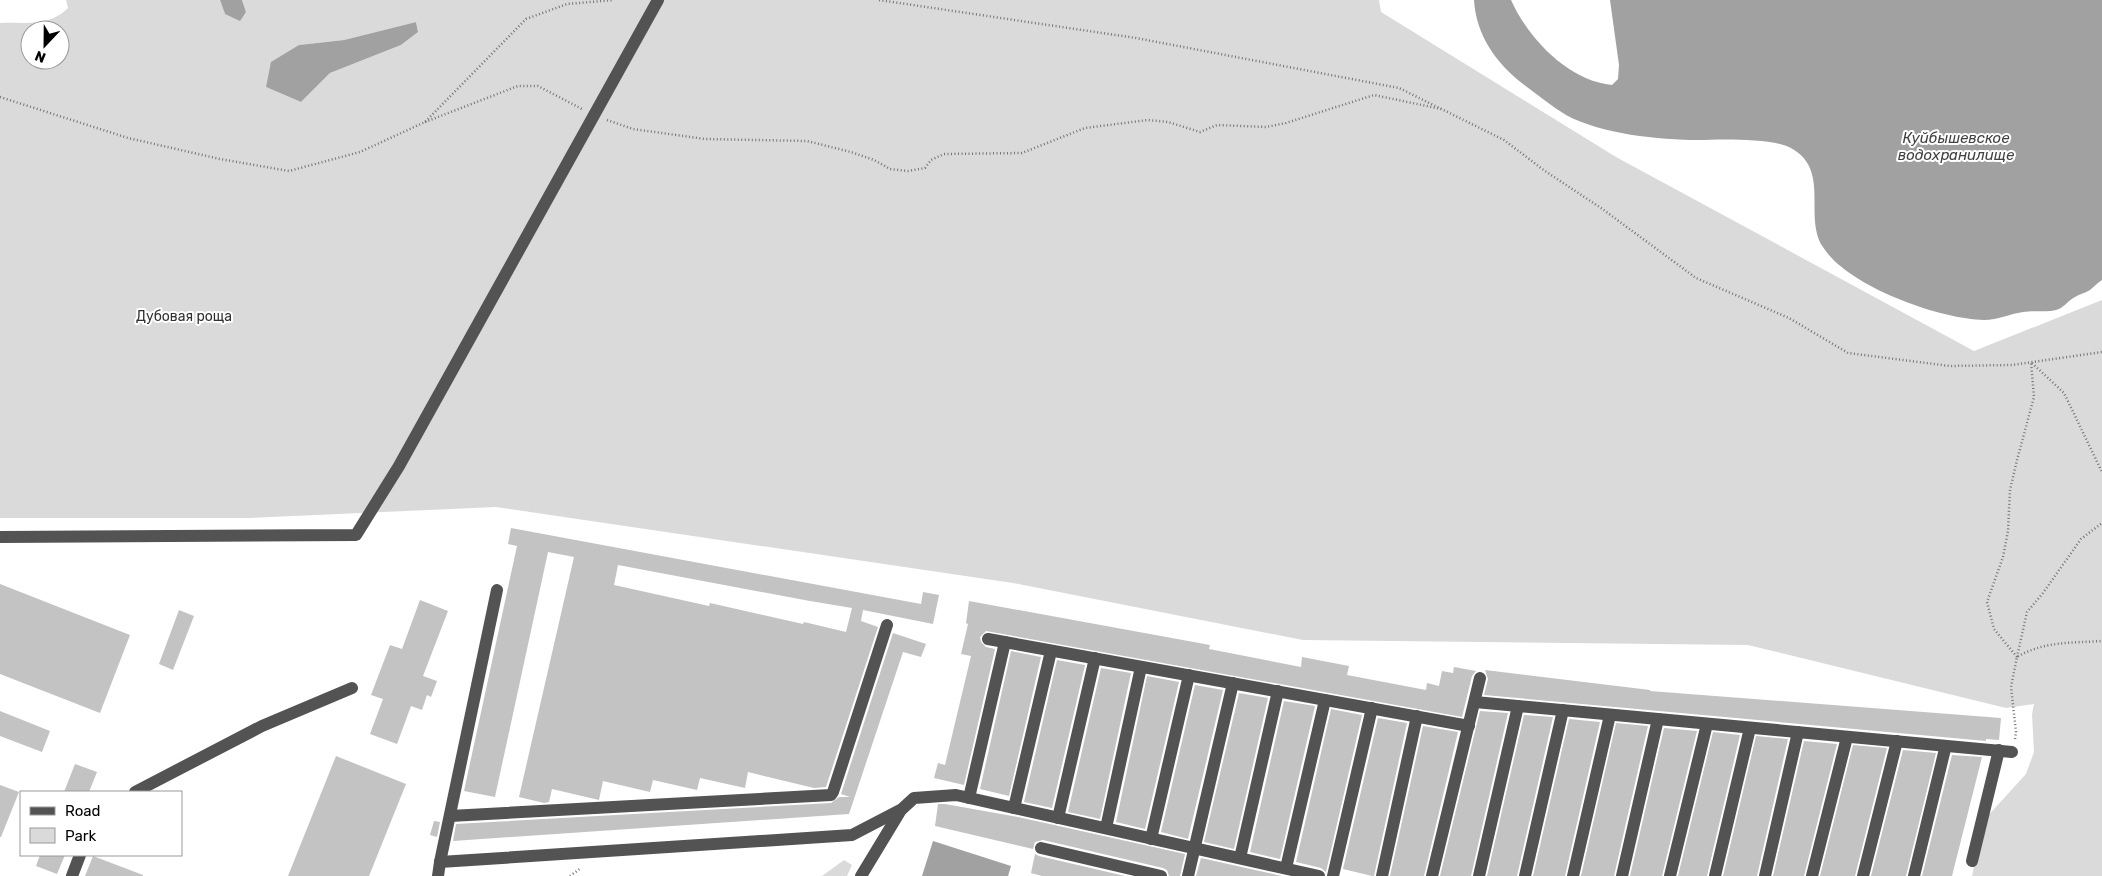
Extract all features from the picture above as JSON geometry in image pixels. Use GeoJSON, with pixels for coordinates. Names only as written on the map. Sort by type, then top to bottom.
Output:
{"type":"FeatureCollection","features":[{"type":"Feature","properties":{"kind":"lane"},"geometry":{"type":"LineString","coordinates":[[0,537],[356,536],[399,466],[658,0]]}},
{"type":"Feature","properties":{"kind":"lane"},"geometry":{"type":"LineString","coordinates":[[438,876],[496,590]]}},
{"type":"Feature","properties":{"kind":"lane"},"geometry":{"type":"LineString","coordinates":[[450,816],[831,794],[887,625]]}},
{"type":"Feature","properties":{"kind":"lane"},"geometry":{"type":"LineString","coordinates":[[988,639],[1469,726]]}},
{"type":"Feature","properties":{"kind":"lane"},"geometry":{"type":"LineString","coordinates":[[969,798],[1005,642]]}},
{"type":"Feature","properties":{"kind":"lane"},"geometry":{"type":"LineString","coordinates":[[1014,808],[1051,650]]}},
{"type":"Feature","properties":{"kind":"lane"},"geometry":{"type":"LineString","coordinates":[[1058,818],[1095,658]]}},
{"type":"Feature","properties":{"kind":"lane"},"geometry":{"type":"LineString","coordinates":[[1106,828],[1142,667]]}},
{"type":"Feature","properties":{"kind":"lane"},"geometry":{"type":"LineString","coordinates":[[1152,838],[1189,676]]}},
{"type":"Feature","properties":{"kind":"lane"},"geometry":{"type":"LineString","coordinates":[[1432,876],[1480,678]]}},
{"type":"Feature","properties":{"kind":"lane"},"geometry":{"type":"LineString","coordinates":[[1188,876],[1233,683]]}},
{"type":"Feature","properties":{"kind":"lane"},"geometry":{"type":"LineString","coordinates":[[137,791],[262,726],[352,688]]}},
{"type":"Feature","properties":{"kind":"lane"},"geometry":{"type":"LineString","coordinates":[[1240,858],[1278,691]]}},
{"type":"Feature","properties":{"kind":"lane"},"geometry":{"type":"LineString","coordinates":[[1286,868],[1325,700]]}},
{"type":"Feature","properties":{"kind":"lane"},"geometry":{"type":"LineString","coordinates":[[1475,702],[2012,752]]}},
{"type":"Feature","properties":{"kind":"lane"},"geometry":{"type":"LineString","coordinates":[[1479,876],[1518,706]]}},
{"type":"Feature","properties":{"kind":"lane"},"geometry":{"type":"LineString","coordinates":[[1333,876],[1372,708]]}},
{"type":"Feature","properties":{"kind":"lane"},"geometry":{"type":"LineString","coordinates":[[1525,876],[1563,710]]}},
{"type":"Feature","properties":{"kind":"lane"},"geometry":{"type":"LineString","coordinates":[[1573,876],[1610,715]]}},
{"type":"Feature","properties":{"kind":"lane"},"geometry":{"type":"LineString","coordinates":[[1382,876],[1417,716]]}},
{"type":"Feature","properties":{"kind":"lane"},"geometry":{"type":"LineString","coordinates":[[1622,876],[1658,719]]}},
{"type":"Feature","properties":{"kind":"lane"},"geometry":{"type":"LineString","coordinates":[[1670,876],[1707,724]]}},
{"type":"Feature","properties":{"kind":"lane"},"geometry":{"type":"LineString","coordinates":[[1715,876],[1750,728]]}},
{"type":"Feature","properties":{"kind":"lane"},"geometry":{"type":"LineString","coordinates":[[1764,876],[1798,732]]}},
{"type":"Feature","properties":{"kind":"lane"},"geometry":{"type":"LineString","coordinates":[[1812,876],[1847,736]]}},
{"type":"Feature","properties":{"kind":"lane"},"geometry":{"type":"LineString","coordinates":[[1863,876],[1897,741]]}},
{"type":"Feature","properties":{"kind":"lane"},"geometry":{"type":"LineString","coordinates":[[1914,876],[1944,749]]}},
{"type":"Feature","properties":{"kind":"lane"},"geometry":{"type":"LineString","coordinates":[[1972,861],[1999,750]]}},
{"type":"Feature","properties":{"kind":"lane"},"geometry":{"type":"LineString","coordinates":[[440,862],[852,835],[902,809],[914,798],[956,795],[1319,876]]}},
{"type":"Feature","properties":{"kind":"lane"},"geometry":{"type":"LineString","coordinates":[[861,876],[902,809]]}},
{"type":"Feature","properties":{"kind":"lane"},"geometry":{"type":"LineString","coordinates":[[1041,848],[1161,876]]}},
{"type":"Feature","properties":{"kind":"lane"},"geometry":{"type":"LineString","coordinates":[[72,876],[80,856]]}},
{"type":"Feature","properties":{"kind":"path"},"geometry":{"type":"LineString","coordinates":[[425,122],[526,19],[568,4],[614,0]]}},
{"type":"Feature","properties":{"kind":"path"},"geometry":{"type":"LineString","coordinates":[[878,0],[1136,38],[1399,88],[1447,110],[1504,140],[1696,278],[1789,318],[1848,353],[1950,366],[2012,365],[2102,352]]}},
{"type":"Feature","properties":{"kind":"path"},"geometry":{"type":"LineString","coordinates":[[0,97],[128,138],[220,159],[289,171],[360,152],[425,122],[518,86],[538,86],[594,116],[633,129],[705,139],[807,141],[852,152],[874,160],[890,169],[908,171],[925,168],[931,160],[944,154],[1022,153],[1085,128],[1148,120],[1168,122],[1200,132],[1218,125],[1266,127],[1286,123],[1374,95],[1447,110]]}},
{"type":"Feature","properties":{"kind":"path"},"geometry":{"type":"LineString","coordinates":[[2031,362],[2064,393],[2102,472]]}},
{"type":"Feature","properties":{"kind":"path"},"geometry":{"type":"LineString","coordinates":[[2017,657],[1994,629],[1987,602],[2003,557],[2008,531],[2010,490],[2016,460],[2034,397],[2031,362]]}},
{"type":"Feature","properties":{"kind":"path"},"geometry":{"type":"LineString","coordinates":[[2012,752],[2016,732],[2012,687],[2027,612],[2044,593],[2081,539],[2102,523]]}},
{"type":"Feature","properties":{"kind":"path"},"geometry":{"type":"LineString","coordinates":[[2017,657],[2032,648],[2047,645],[2102,641]]}},
{"type":"Feature","properties":{"kind":"path"},"geometry":{"type":"LineString","coordinates":[[570,876],[581,868]]}},
{"type":"Feature","properties":{"kind":"green space","name":"Дубовая роща"},"geometry":{"type":"Polygon","coordinates":[[[66,0],[220,0],[225,14],[246,12],[242,0],[1379,0],[1381,12],[1616,157],[1974,351],[2102,300],[2102,876],[1972,876],[1984,820],[2026,774],[2034,752],[2032,714],[2034,704],[2006,708],[1748,645],[1303,640],[1013,583],[496,507],[248,518],[0,518],[0,23],[20,23],[20,70],[70,70],[70,20],[48,20],[61,14],[68,8],[66,0]],[[416,22],[344,40],[299,45],[266,87],[301,102],[330,73],[401,45],[418,32],[416,22]]]}},
{"type":"Feature","properties":{"kind":"green space"},"geometry":{"type":"Polygon","coordinates":[[[844,860],[852,865],[847,876],[822,876],[844,860]]]}},
{"type":"Feature","properties":{"kind":"water"},"geometry":{"type":"Polygon","coordinates":[[[220,0],[242,0],[246,12],[240,21],[225,14],[220,0]]]}},
{"type":"Feature","properties":{"kind":"water","name":"Куйбышевское водохранилище"},"geometry":{"type":"Polygon","coordinates":[[[1474,0],[1511,0],[1528,29],[1551,55],[1580,75],[1596,82],[1612,85],[1618,79],[1619,65],[1610,0],[2102,0],[2102,280],[2090,290],[2073,298],[2059,309],[2023,312],[1989,320],[1943,314],[1896,298],[1852,275],[1835,261],[1823,247],[1815,222],[1813,181],[1810,169],[1803,157],[1791,148],[1772,142],[1760,141],[1733,139],[1683,140],[1631,135],[1580,122],[1549,104],[1504,67],[1483,36],[1474,0]]]}},
{"type":"Feature","properties":{"kind":"water"},"geometry":{"type":"Polygon","coordinates":[[[416,22],[418,32],[401,45],[330,73],[301,102],[266,87],[271,62],[299,45],[344,40],[416,22]]]}},
{"type":"Feature","properties":{"kind":"water"},"geometry":{"type":"Polygon","coordinates":[[[933,841],[1011,866],[1008,876],[922,876],[933,841]]]}},
{"type":"Feature","properties":{"kind":"building"},"geometry":{"type":"Polygon","coordinates":[[[511,528],[921,604],[923,592],[939,595],[933,624],[863,610],[861,621],[878,627],[826,787],[814,788],[748,772],[745,788],[700,778],[697,790],[653,780],[650,792],[603,781],[599,800],[552,789],[549,802],[544,803],[519,797],[574,557],[548,552],[495,797],[464,791],[517,546],[508,544],[511,528]],[[618,565],[614,585],[709,606],[710,603],[846,632],[852,608],[618,565]]]}},
{"type":"Feature","properties":{"kind":"building"},"geometry":{"type":"Polygon","coordinates":[[[0,584],[130,635],[100,713],[0,674],[0,584]]]}},
{"type":"Feature","properties":{"kind":"building"},"geometry":{"type":"Polygon","coordinates":[[[420,600],[448,611],[423,676],[437,681],[431,697],[427,695],[422,710],[411,706],[397,744],[370,734],[383,699],[371,695],[390,645],[402,649],[420,600]]]}},
{"type":"Feature","properties":{"kind":"building"},"geometry":{"type":"Polygon","coordinates":[[[969,601],[1210,645],[1209,649],[1301,667],[1302,657],[1349,666],[1347,675],[1426,690],[1427,683],[1439,686],[1442,671],[1453,673],[1454,667],[1476,671],[1472,676],[1462,717],[986,631],[980,637],[981,642],[986,647],[995,649],[964,785],[934,778],[938,763],[945,765],[971,656],[961,654],[968,624],[966,623],[969,601]]]}},
{"type":"Feature","properties":{"kind":"building"},"geometry":{"type":"Polygon","coordinates":[[[179,610],[194,616],[173,670],[159,664],[179,610]]]}},
{"type":"Feature","properties":{"kind":"building"},"geometry":{"type":"Polygon","coordinates":[[[893,633],[926,644],[921,657],[903,652],[849,814],[453,841],[456,824],[831,803],[839,797],[850,797],[841,794],[893,633]]]}},
{"type":"Feature","properties":{"kind":"building"},"geometry":{"type":"Polygon","coordinates":[[[1011,651],[1041,657],[1009,796],[980,789],[1011,651]]]}},
{"type":"Feature","properties":{"kind":"building"},"geometry":{"type":"Polygon","coordinates":[[[1057,660],[1085,665],[1052,808],[1024,802],[1057,660]]]}},
{"type":"Feature","properties":{"kind":"building"},"geometry":{"type":"Polygon","coordinates":[[[1101,668],[1131,673],[1100,819],[1068,812],[1101,668]]]}},
{"type":"Feature","properties":{"kind":"building"},"geometry":{"type":"Polygon","coordinates":[[[1485,670],[1650,691],[2001,718],[1999,740],[1986,739],[1986,741],[1484,695],[1488,679],[1485,670]]]}},
{"type":"Feature","properties":{"kind":"building"},"geometry":{"type":"Polygon","coordinates":[[[1147,676],[1179,682],[1145,829],[1116,822],[1147,676]]]}},
{"type":"Feature","properties":{"kind":"building"},"geometry":{"type":"Polygon","coordinates":[[[1195,685],[1223,690],[1188,839],[1161,832],[1195,685]]]}},
{"type":"Feature","properties":{"kind":"building"},"geometry":{"type":"Polygon","coordinates":[[[1239,693],[1268,698],[1234,849],[1204,842],[1239,693]]]}},
{"type":"Feature","properties":{"kind":"building"},"geometry":{"type":"Polygon","coordinates":[[[1284,701],[1315,706],[1280,859],[1250,852],[1284,701]]]}},
{"type":"Feature","properties":{"kind":"building"},"geometry":{"type":"Polygon","coordinates":[[[1331,709],[1362,715],[1326,872],[1321,868],[1296,862],[1331,709]]]}},
{"type":"Feature","properties":{"kind":"building"},"geometry":{"type":"Polygon","coordinates":[[[0,711],[50,731],[42,752],[0,736],[0,711]]]}},
{"type":"Feature","properties":{"kind":"building"},"geometry":{"type":"Polygon","coordinates":[[[1480,711],[1508,713],[1471,876],[1440,876],[1480,711]]]}},
{"type":"Feature","properties":{"kind":"building"},"geometry":{"type":"Polygon","coordinates":[[[1524,715],[1553,717],[1517,876],[1487,876],[1524,715]]]}},
{"type":"Feature","properties":{"kind":"building"},"geometry":{"type":"Polygon","coordinates":[[[1378,718],[1407,723],[1374,876],[1372,876],[1343,869],[1378,718]]]}},
{"type":"Feature","properties":{"kind":"building"},"geometry":{"type":"Polygon","coordinates":[[[1569,719],[1600,722],[1565,876],[1533,876],[1569,719]]]}},
{"type":"Feature","properties":{"kind":"building"},"geometry":{"type":"Polygon","coordinates":[[[1616,723],[1648,726],[1614,876],[1581,876],[1616,723]]]}},
{"type":"Feature","properties":{"kind":"building"},"geometry":{"type":"Polygon","coordinates":[[[1423,726],[1458,732],[1424,876],[1390,876],[1423,726]]]}},
{"type":"Feature","properties":{"kind":"building"},"geometry":{"type":"Polygon","coordinates":[[[1664,728],[1697,731],[1662,876],[1630,876],[1664,728]]]}},
{"type":"Feature","properties":{"kind":"building"},"geometry":{"type":"Polygon","coordinates":[[[1713,732],[1740,735],[1707,876],[1678,876],[1713,732]]]}},
{"type":"Feature","properties":{"kind":"building"},"geometry":{"type":"Polygon","coordinates":[[[1756,736],[1788,739],[1757,876],[1723,876],[1756,736]]]}},
{"type":"Feature","properties":{"kind":"building"},"geometry":{"type":"Polygon","coordinates":[[[1804,741],[1837,744],[1804,876],[1773,876],[1804,741]]]}},
{"type":"Feature","properties":{"kind":"building"},"geometry":{"type":"Polygon","coordinates":[[[1853,745],[1887,748],[1855,876],[1820,876],[1853,745]]]}},
{"type":"Feature","properties":{"kind":"building"},"geometry":{"type":"Polygon","coordinates":[[[1903,750],[1936,753],[1906,876],[1871,876],[1903,750]]]}},
{"type":"Feature","properties":{"kind":"building"},"geometry":{"type":"Polygon","coordinates":[[[1952,755],[1982,757],[1952,876],[1922,876],[1952,755]]]}},
{"type":"Feature","properties":{"kind":"building"},"geometry":{"type":"Polygon","coordinates":[[[336,756],[406,784],[369,876],[288,876],[336,756]]]}},
{"type":"Feature","properties":{"kind":"building"},"geometry":{"type":"Polygon","coordinates":[[[75,764],[97,772],[89,791],[64,791],[75,764]]]}},
{"type":"Feature","properties":{"kind":"building"},"geometry":{"type":"Polygon","coordinates":[[[0,785],[19,792],[1,837],[0,837],[0,785]]]}},
{"type":"Feature","properties":{"kind":"building"},"geometry":{"type":"Polygon","coordinates":[[[938,804],[1018,817],[1185,854],[1180,876],[1169,876],[1167,870],[1163,868],[1043,840],[1035,842],[1033,849],[935,826],[938,804]]]}},
{"type":"Feature","properties":{"kind":"building"},"geometry":{"type":"Polygon","coordinates":[[[434,821],[440,822],[437,837],[430,835],[434,821]]]}},
{"type":"Feature","properties":{"kind":"building"},"geometry":{"type":"Polygon","coordinates":[[[1035,854],[1125,876],[1042,876],[1031,873],[1035,854]]]}},
{"type":"Feature","properties":{"kind":"building"},"geometry":{"type":"Polygon","coordinates":[[[40,856],[65,856],[57,874],[36,866],[40,856]]]}},
{"type":"Feature","properties":{"kind":"building"},"geometry":{"type":"Polygon","coordinates":[[[93,856],[143,875],[143,876],[85,876],[93,856]]]}},
{"type":"Feature","properties":{"kind":"building"},"geometry":{"type":"Polygon","coordinates":[[[1201,858],[1282,876],[1196,876],[1201,858]]]}}]}
